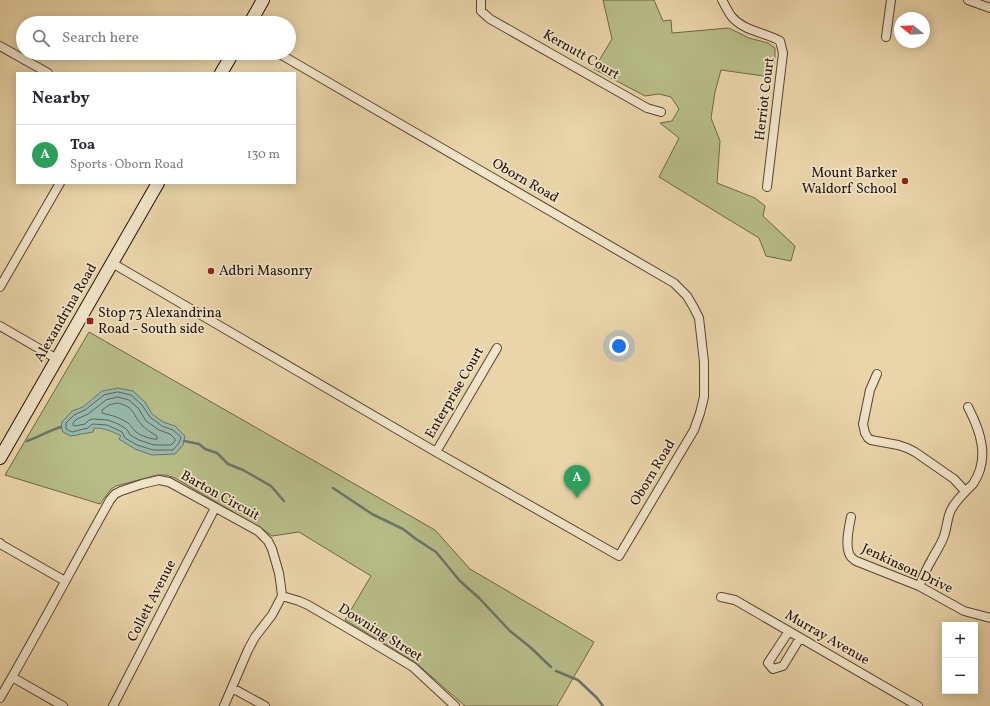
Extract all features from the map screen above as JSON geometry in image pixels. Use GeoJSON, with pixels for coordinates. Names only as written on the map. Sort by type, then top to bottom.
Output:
{"type":"FeatureCollection","features":[{"type":"Feature","properties":{"kind":"main road"},"geometry":{"type":"LineString","coordinates":[[254,16],[263,0]]}},
{"type":"Feature","properties":{"kind":"main road"},"geometry":{"type":"LineString","coordinates":[[222,72],[228,60]]}},
{"type":"Feature","properties":{"kind":"main road","name":"Alexandrina Road"},"geometry":{"type":"LineString","coordinates":[[0,458],[157,184]]}},
{"type":"Feature","properties":{"kind":"street","name":"Kernutt Court"},"geometry":{"type":"LineString","coordinates":[[481,0],[481,10],[490,19],[647,108],[661,112]]}},
{"type":"Feature","properties":{"kind":"street","name":"Herriot Court"},"geometry":{"type":"LineString","coordinates":[[722,0],[732,16],[746,28],[780,40],[783,53],[767,187]]}},
{"type":"Feature","properties":{"kind":"street"},"geometry":{"type":"LineString","coordinates":[[886,37],[891,0]]}},
{"type":"Feature","properties":{"kind":"street"},"geometry":{"type":"LineString","coordinates":[[968,0],[990,8]]}},
{"type":"Feature","properties":{"kind":"street"},"geometry":{"type":"LineString","coordinates":[[0,46],[16,55]]}},
{"type":"Feature","properties":{"kind":"street"},"geometry":{"type":"LineString","coordinates":[[25,60],[46,72]]}},
{"type":"Feature","properties":{"kind":"street","name":"Oborn Road"},"geometry":{"type":"LineString","coordinates":[[112,263],[436,452],[619,556],[694,430],[700,413],[704,397],[704,362],[699,318],[687,296],[674,283],[290,60]]}},
{"type":"Feature","properties":{"kind":"street"},"geometry":{"type":"LineString","coordinates":[[0,286],[59,184]]}},
{"type":"Feature","properties":{"kind":"street"},"geometry":{"type":"LineString","coordinates":[[0,326],[57,359]]}},
{"type":"Feature","properties":{"kind":"street","name":"Enterprise Court"},"geometry":{"type":"LineString","coordinates":[[436,452],[497,348]]}},
{"type":"Feature","properties":{"kind":"street"},"geometry":{"type":"LineString","coordinates":[[878,374],[870,390],[863,424],[863,429],[868,438],[874,441],[907,448],[915,452],[954,479],[965,491]]}},
{"type":"Feature","properties":{"kind":"street"},"geometry":{"type":"LineString","coordinates":[[919,586],[930,562],[944,538],[950,510],[981,473],[985,455],[984,444],[978,426],[968,407]]}},
{"type":"Feature","properties":{"kind":"street","name":"Barton Circuit"},"geometry":{"type":"LineString","coordinates":[[0,698],[46,618],[110,500],[115,494],[121,491],[159,480],[168,482],[258,531],[268,541],[272,549],[282,587],[282,596]]}},
{"type":"Feature","properties":{"kind":"street","name":"Collett Avenue"},"geometry":{"type":"LineString","coordinates":[[113,706],[215,508]]}},
{"type":"Feature","properties":{"kind":"street","name":"Jenkinson Drive"},"geometry":{"type":"LineString","coordinates":[[851,517],[848,550],[856,561],[919,586],[964,611],[990,618]]}},
{"type":"Feature","properties":{"kind":"street"},"geometry":{"type":"LineString","coordinates":[[1,544],[65,581]]}},
{"type":"Feature","properties":{"kind":"street"},"geometry":{"type":"LineString","coordinates":[[224,706],[248,650],[255,637],[272,615],[282,596]]}},
{"type":"Feature","properties":{"kind":"street","name":"Downing Street"},"geometry":{"type":"LineString","coordinates":[[282,596],[308,605],[413,667],[455,706]]}},
{"type":"Feature","properties":{"kind":"street","name":"Murray Avenue"},"geometry":{"type":"LineString","coordinates":[[720,597],[735,600],[916,705]]}},
{"type":"Feature","properties":{"kind":"street"},"geometry":{"type":"LineString","coordinates":[[789,631],[768,663],[773,669],[783,666],[800,638]]}},
{"type":"Feature","properties":{"kind":"street"},"geometry":{"type":"LineString","coordinates":[[12,677],[63,706]]}},
{"type":"Feature","properties":{"kind":"street"},"geometry":{"type":"LineString","coordinates":[[232,688],[265,706]]}},
{"type":"Feature","properties":{"kind":"green space"},"geometry":{"type":"Polygon","coordinates":[[[603,0],[654,0],[663,21],[671,20],[672,33],[729,28],[749,38],[768,43],[775,48],[775,57],[771,77],[721,70],[715,92],[711,118],[720,141],[717,183],[755,198],[765,206],[763,216],[795,246],[791,261],[766,256],[759,238],[659,177],[679,138],[660,123],[672,121],[679,109],[671,97],[659,94],[645,96],[594,69],[612,39],[603,0]]]}},
{"type":"Feature","properties":{"kind":"green space"},"geometry":{"type":"Polygon","coordinates":[[[89,332],[435,530],[470,569],[594,642],[557,706],[465,706],[415,662],[345,620],[371,576],[299,532],[272,536],[175,478],[166,475],[157,475],[116,486],[111,489],[100,504],[5,475],[89,332]]]}},
{"type":"Feature","properties":{"kind":"water"},"geometry":{"type":"Polygon","coordinates":[[[118,388],[133,391],[145,402],[152,414],[163,422],[175,426],[185,436],[183,445],[175,454],[152,455],[135,449],[119,439],[121,436],[105,429],[94,428],[93,432],[71,436],[63,432],[61,427],[62,422],[72,411],[83,407],[102,391],[118,388]]]}},
{"type":"Feature","properties":{"kind":"waterway"},"geometry":{"type":"LineString","coordinates":[[27,441],[61,427]]}},
{"type":"Feature","properties":{"kind":"waterway"},"geometry":{"type":"LineString","coordinates":[[184,441],[199,444],[205,449],[217,453],[228,464],[243,470],[271,486],[284,501]]}},
{"type":"Feature","properties":{"kind":"waterway"},"geometry":{"type":"LineString","coordinates":[[333,488],[372,514],[403,529],[436,552],[460,581],[479,598],[510,631],[551,667]]}},
{"type":"Feature","properties":{"kind":"waterway"},"geometry":{"type":"LineString","coordinates":[[556,671],[578,680],[597,698],[603,706]]}},
{"type":"Feature","properties":{"kind":"place","name":"Mount Barker Waldorf School"},"geometry":{"type":"Point","coordinates":[905,181]}},
{"type":"Feature","properties":{"kind":"place","name":"Adbri Masonry"},"geometry":{"type":"Point","coordinates":[211,271]}},
{"type":"Feature","properties":{"kind":"place","name":"Stop 73 Alexandrina Road - South side"},"geometry":{"type":"Point","coordinates":[90,321]}},
{"type":"Feature","properties":{"kind":"place","name":"Toa"},"geometry":{"type":"Point","coordinates":[577,498]}}]}
